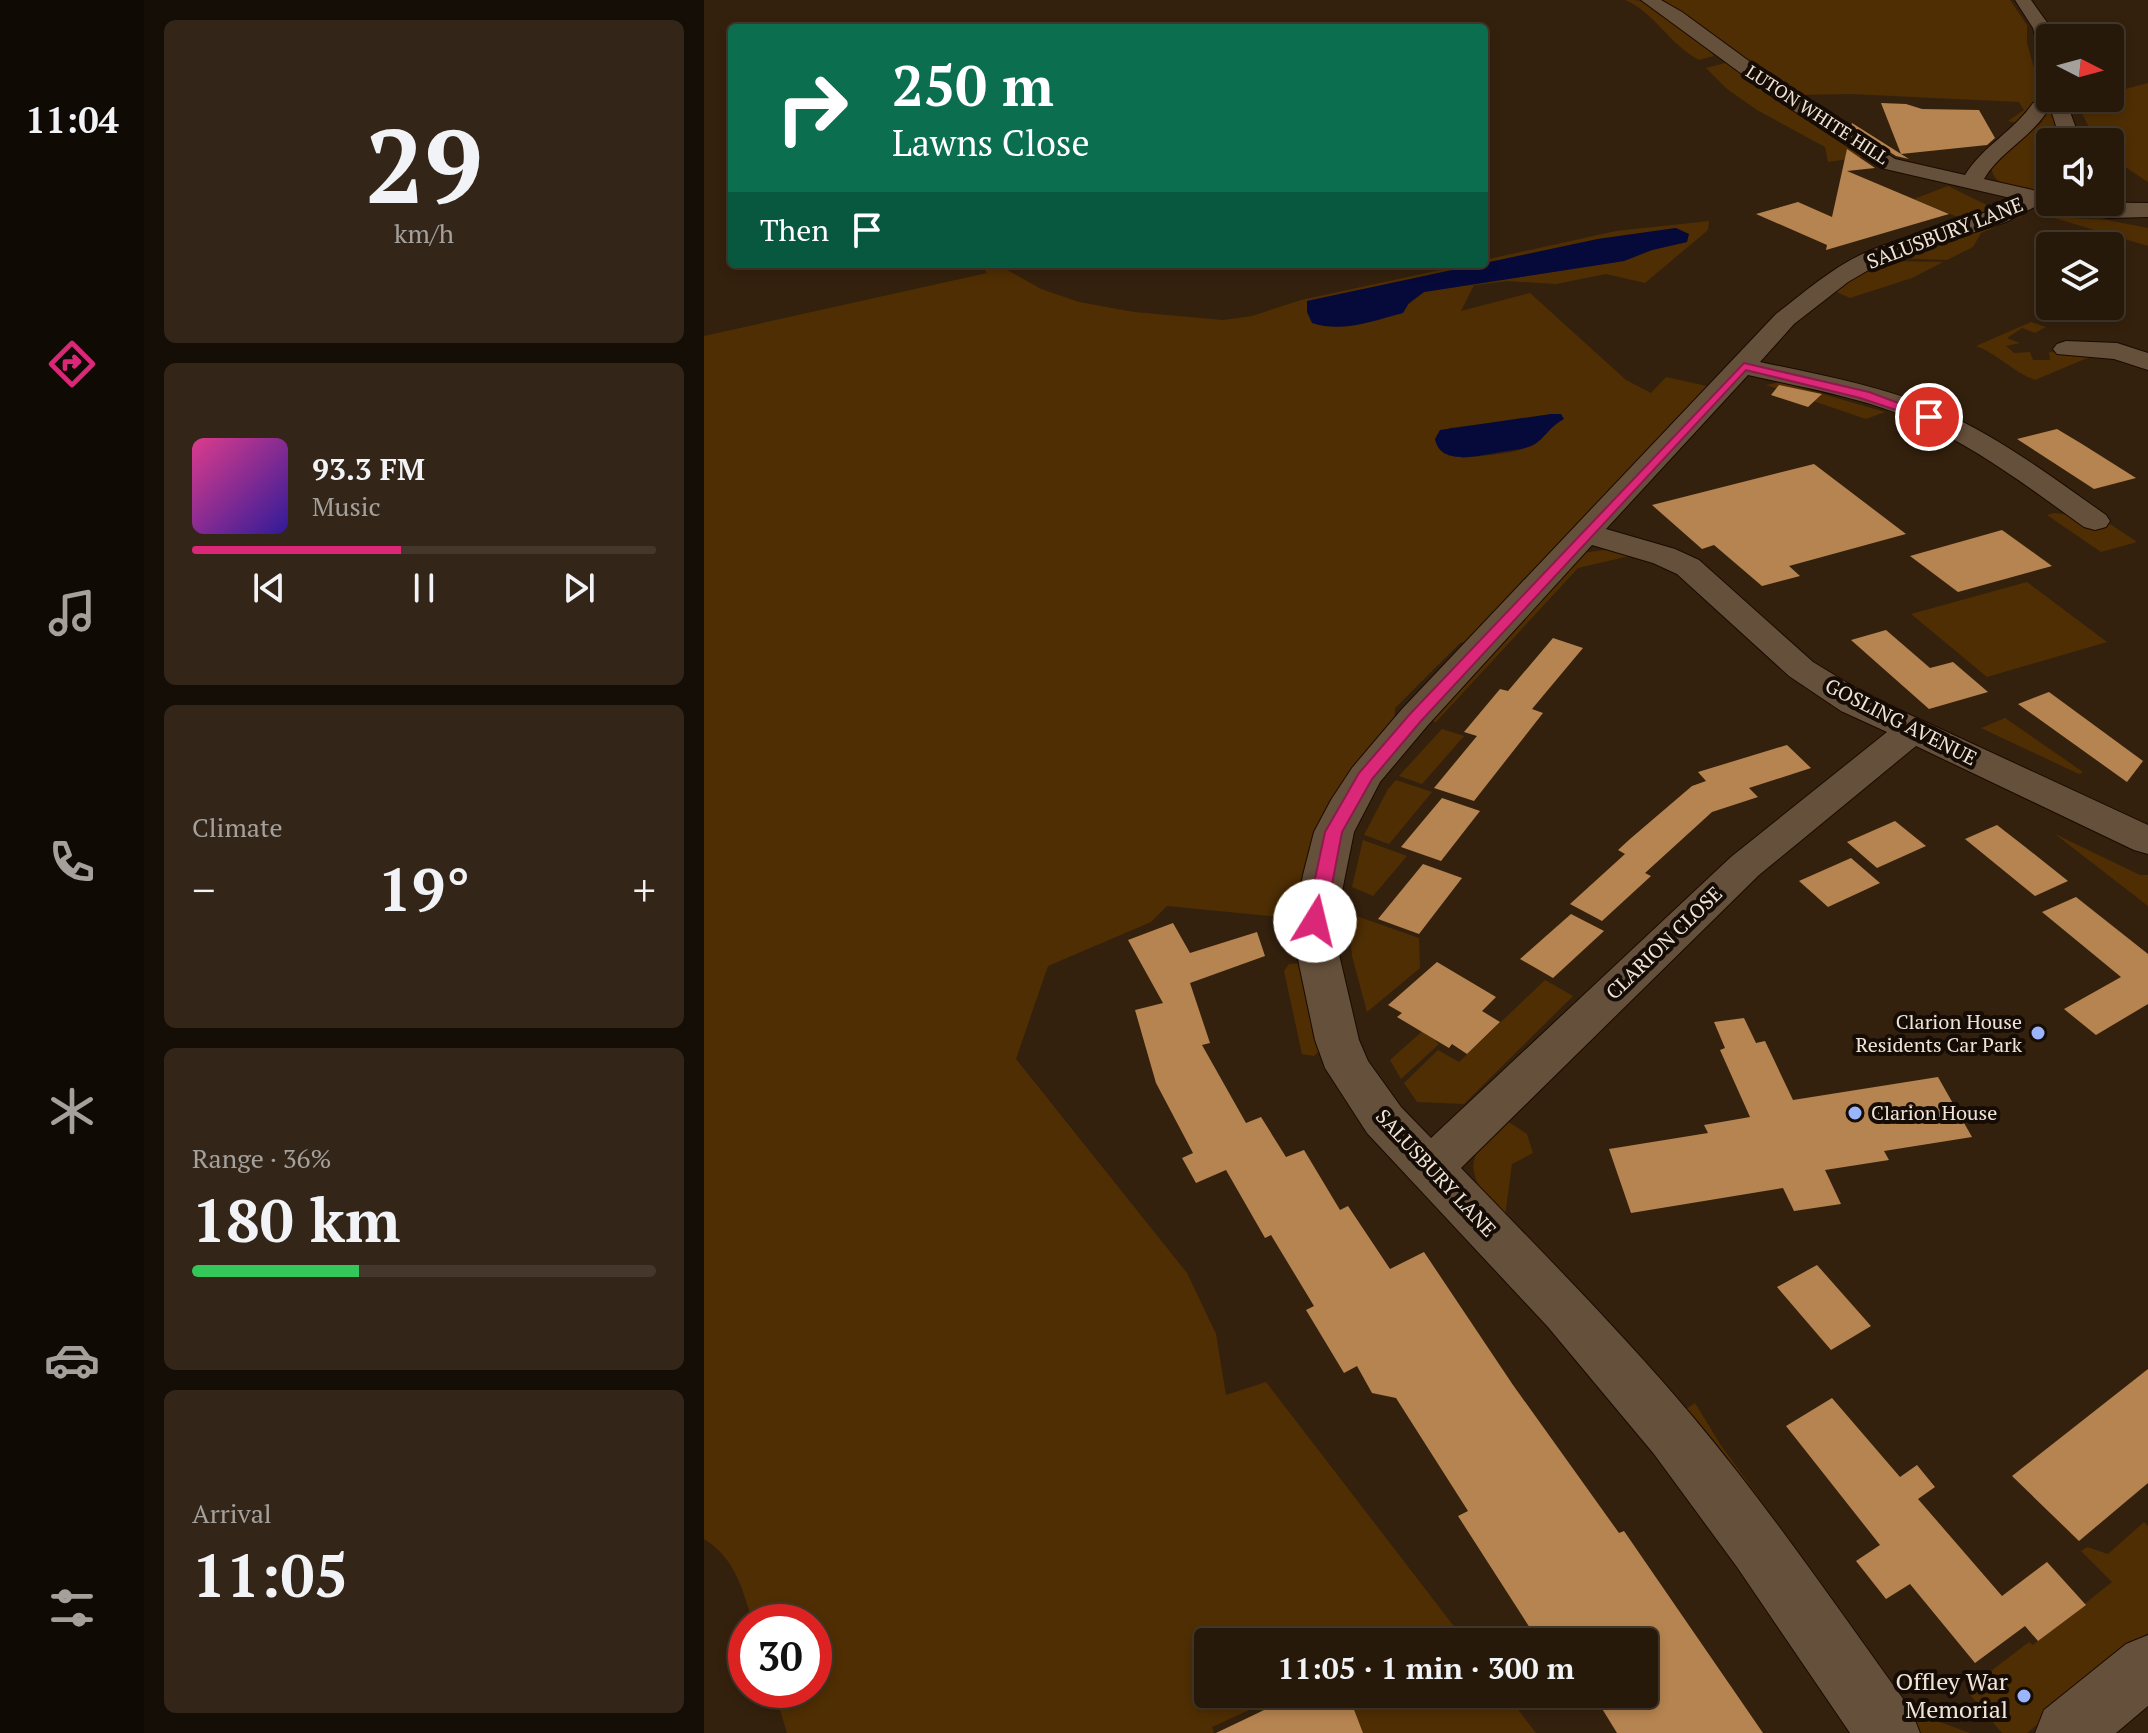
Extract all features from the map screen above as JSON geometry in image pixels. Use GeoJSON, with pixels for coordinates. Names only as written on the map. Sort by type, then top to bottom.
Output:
{"type":"FeatureCollection","features":[{"type":"Feature","properties":{"kind":"street","name":"LUTON WHITE HILL"},"geometry":{"type":"LineString","coordinates":[[1649,0],[1880,159],[1905,169],[1972,181],[2036,197]]}},
{"type":"Feature","properties":{"kind":"street"},"geometry":{"type":"LineString","coordinates":[[2023,0],[2039,24]]}},
{"type":"Feature","properties":{"kind":"street"},"geometry":{"type":"LineString","coordinates":[[1972,181],[1978,168],[2040,112]]}},
{"type":"Feature","properties":{"kind":"street"},"geometry":{"type":"LineString","coordinates":[[2124,188],[2148,201]]}},
{"type":"Feature","properties":{"kind":"street","name":"SALUSBURY LANE"},"geometry":{"type":"LineString","coordinates":[[1888,1733],[1758,1547],[1674,1436],[1566,1311],[1384,1120],[1348,1068],[1337,1040],[1317,950],[1315,921],[1334,832],[1365,776],[1415,717],[1802,304],[1876,256],[2036,204]]}},
{"type":"Feature","properties":{"kind":"street","name":"LUTON WHITE HILL"},"geometry":{"type":"LineString","coordinates":[[2124,211],[2148,210]]}},
{"type":"Feature","properties":{"kind":"street"},"geometry":{"type":"LineString","coordinates":[[2066,349],[2139,350]]}},
{"type":"Feature","properties":{"kind":"street"},"geometry":{"type":"LineString","coordinates":[[1744,366],[1864,395],[1929,417],[1970,438],[2095,521]]}},
{"type":"Feature","properties":{"kind":"street"},"geometry":{"type":"LineString","coordinates":[[2040,512],[2070,503]]}},
{"type":"Feature","properties":{"kind":"street","name":"GOSLING AVENUE"},"geometry":{"type":"LineString","coordinates":[[1589,534],[1664,556],[1688,567],[1801,669],[1854,703],[2148,841]]}},
{"type":"Feature","properties":{"kind":"street","name":"CLARION CLOSE"},"geometry":{"type":"LineString","coordinates":[[1429,1169],[1745,866],[1912,731]]}},
{"type":"Feature","properties":{"kind":"street"},"geometry":{"type":"LineString","coordinates":[[2067,1733],[2148,1666]]}},
{"type":"Feature","properties":{"kind":"shaded area"},"geometry":{"type":"Polygon","coordinates":[[[1625,0],[1644,2],[1661,11],[1692,34],[1714,56],[1699,60],[1679,46],[1645,12],[1625,0]]]}},
{"type":"Feature","properties":{"kind":"shaded area"},"geometry":{"type":"Polygon","coordinates":[[[1658,0],[2010,0],[2027,25],[2027,43],[2036,72],[2036,112],[2040,112],[2021,124],[2008,121],[2024,110],[2019,102],[1851,94],[1798,95],[1658,0]]]}},
{"type":"Feature","properties":{"kind":"shaded area"},"geometry":{"type":"Polygon","coordinates":[[[1725,63],[1742,70],[1868,156],[1828,162],[1825,147],[1757,110],[1727,89],[1706,68],[1725,63]]]}},
{"type":"Feature","properties":{"kind":"shaded area"},"geometry":{"type":"Polygon","coordinates":[[[2148,83],[2148,182],[2124,166],[2124,128],[2089,128],[2081,112],[2124,112],[2124,89],[2148,83]]]}},
{"type":"Feature","properties":{"kind":"shaded area"},"geometry":{"type":"Polygon","coordinates":[[[2043,112],[2051,112],[2056,128],[2036,128],[2036,193],[2004,184],[1993,173],[1992,165],[2042,122],[2043,112]]]}},
{"type":"Feature","properties":{"kind":"shaded area"},"geometry":{"type":"Polygon","coordinates":[[[1948,186],[1995,209],[1960,218],[1914,199],[1948,186]]]}},
{"type":"Feature","properties":{"kind":"shaded area"},"geometry":{"type":"Polygon","coordinates":[[[2014,215],[2022,216],[1981,233],[1973,247],[1947,260],[1892,258],[2014,215]]]}},
{"type":"Feature","properties":{"kind":"shaded area"},"geometry":{"type":"Polygon","coordinates":[[[2051,217],[2107,220],[2148,228],[2148,246],[2124,239],[2124,232],[2101,232],[2051,217]]]}},
{"type":"Feature","properties":{"kind":"shaded area"},"geometry":{"type":"Polygon","coordinates":[[[1709,221],[1708,230],[1645,283],[1606,274],[1556,284],[1507,281],[1474,285],[1461,311],[1530,293],[1626,380],[1651,393],[1666,377],[1711,387],[1478,640],[1460,643],[1395,708],[1394,727],[1300,919],[1167,906],[1151,922],[1048,966],[1016,1059],[1187,1273],[1216,1334],[1226,1395],[1266,1382],[1455,1628],[1194,1628],[1194,1708],[1254,1708],[1212,1727],[1214,1733],[787,1733],[779,1708],[832,1708],[832,1604],[747,1604],[731,1565],[704,1539],[704,336],[987,273],[983,268],[1004,268],[1041,289],[1079,302],[1134,312],[1223,320],[1252,316],[1301,300],[1449,268],[1462,268],[1308,301],[1307,312],[1409,304],[1424,292],[1624,261],[1652,250],[1687,242],[1676,228],[1598,239],[1488,262],[1488,259],[1616,231],[1709,221]],[[1551,414],[1449,428],[1462,458],[1527,447],[1564,419],[1551,414]]]}},
{"type":"Feature","properties":{"kind":"shaded area"},"geometry":{"type":"Polygon","coordinates":[[[1676,228],[1689,234],[1687,242],[1652,250],[1624,261],[1424,292],[1409,303],[1403,313],[1369,322],[1323,326],[1312,323],[1307,312],[1307,301],[1462,268],[1488,268],[1488,262],[1598,239],[1676,228]]]}},
{"type":"Feature","properties":{"kind":"shaded area"},"geometry":{"type":"Polygon","coordinates":[[[1893,261],[1943,262],[1912,278],[1850,298],[1832,290],[1855,277],[1893,261]]]}},
{"type":"Feature","properties":{"kind":"shaded area"},"geometry":{"type":"Polygon","coordinates":[[[2031,322],[2046,327],[2035,333],[2022,328],[2007,338],[2020,343],[2006,346],[2014,353],[2030,352],[2033,360],[2050,360],[2049,352],[2103,354],[2035,380],[1976,346],[2031,322]]]}},
{"type":"Feature","properties":{"kind":"shaded area"},"geometry":{"type":"Polygon","coordinates":[[[1781,382],[1885,412],[1866,419],[1766,385],[1781,382]]]}},
{"type":"Feature","properties":{"kind":"shaded area"},"geometry":{"type":"Polygon","coordinates":[[[1561,414],[1564,419],[1535,444],[1524,448],[1462,457],[1445,453],[1438,448],[1435,439],[1440,430],[1561,414]]]}},
{"type":"Feature","properties":{"kind":"shaded area"},"geometry":{"type":"Polygon","coordinates":[[[2054,513],[2104,520],[2137,542],[2101,552],[2047,515],[2054,513]]]}},
{"type":"Feature","properties":{"kind":"shaded area"},"geometry":{"type":"Polygon","coordinates":[[[1611,549],[1638,554],[1578,568],[1436,722],[1430,720],[1583,553],[1611,549]]]}},
{"type":"Feature","properties":{"kind":"shaded area"},"geometry":{"type":"Polygon","coordinates":[[[2027,582],[2107,642],[1987,677],[1911,614],[2027,582]]]}},
{"type":"Feature","properties":{"kind":"shaded area"},"geometry":{"type":"Polygon","coordinates":[[[2005,718],[2083,772],[2079,774],[1981,728],[2005,718]]]}},
{"type":"Feature","properties":{"kind":"shaded area"},"geometry":{"type":"Polygon","coordinates":[[[1442,729],[1464,736],[1422,784],[1399,776],[1442,729]]]}},
{"type":"Feature","properties":{"kind":"shaded area"},"geometry":{"type":"Polygon","coordinates":[[[1396,780],[1432,792],[1389,844],[1364,835],[1396,780]]]}},
{"type":"Feature","properties":{"kind":"shaded area"},"geometry":{"type":"Polygon","coordinates":[[[2055,834],[2140,875],[2148,875],[2148,906],[2055,834]]]}},
{"type":"Feature","properties":{"kind":"shaded area"},"geometry":{"type":"Polygon","coordinates":[[[1363,840],[1407,856],[1373,896],[1352,887],[1363,840]]]}},
{"type":"Feature","properties":{"kind":"shaded area"},"geometry":{"type":"Polygon","coordinates":[[[1348,913],[1419,938],[1420,968],[1367,1012],[1352,956],[1348,913]]]}},
{"type":"Feature","properties":{"kind":"shaded area"},"geometry":{"type":"Polygon","coordinates":[[[1299,963],[1303,966],[1322,1048],[1314,1056],[1302,1054],[1284,971],[1289,964],[1299,963]]]}},
{"type":"Feature","properties":{"kind":"shaded area"},"geometry":{"type":"Polygon","coordinates":[[[1545,980],[1573,996],[1464,1104],[1417,1102],[1404,1083],[1438,1050],[1459,1062],[1545,980]]]}},
{"type":"Feature","properties":{"kind":"shaded area"},"geometry":{"type":"Polygon","coordinates":[[[1426,1028],[1440,1037],[1435,1041],[1439,1044],[1401,1079],[1390,1060],[1426,1028]]]}},
{"type":"Feature","properties":{"kind":"shaded area"},"geometry":{"type":"Polygon","coordinates":[[[1507,1121],[1527,1134],[1533,1153],[1512,1164],[1505,1216],[1479,1186],[1474,1168],[1479,1149],[1507,1121]]]}},
{"type":"Feature","properties":{"kind":"shaded area"},"geometry":{"type":"Polygon","coordinates":[[[1695,1403],[1722,1447],[1792,1543],[1783,1547],[1682,1412],[1695,1403]]]}},
{"type":"Feature","properties":{"kind":"shaded area"},"geometry":{"type":"Polygon","coordinates":[[[2144,1522],[2148,1526],[2148,1633],[2027,1733],[2002,1733],[1966,1690],[2029,1642],[2033,1645],[2112,1582],[2081,1551],[2087,1547],[2108,1554],[2144,1522]]]}},
{"type":"Feature","properties":{"kind":"shaded area"},"geometry":{"type":"Polygon","coordinates":[[[1841,1616],[1903,1700],[1929,1718],[1970,1733],[1920,1733],[1841,1616]]]}},
{"type":"Feature","properties":{"kind":"shaded area"},"geometry":{"type":"Polygon","coordinates":[[[1353,1708],[1517,1708],[1536,1733],[1363,1733],[1353,1708]]]}},
{"type":"Feature","properties":{"kind":"building"},"geometry":{"type":"Polygon","coordinates":[[[1881,103],[1906,104],[1922,109],[1979,110],[1995,138],[1987,145],[1901,154],[1881,103]]]}},
{"type":"Feature","properties":{"kind":"building"},"geometry":{"type":"Polygon","coordinates":[[[1852,123],[1909,159],[1896,156],[1851,127],[1852,123]]]}},
{"type":"Feature","properties":{"kind":"building"},"geometry":{"type":"Polygon","coordinates":[[[1847,149],[1875,168],[1847,171],[1949,214],[1826,250],[1827,245],[1756,214],[1798,202],[1832,217],[1847,149]]]}},
{"type":"Feature","properties":{"kind":"building"},"geometry":{"type":"Polygon","coordinates":[[[1779,385],[1822,394],[1808,407],[1771,395],[1779,385]]]}},
{"type":"Feature","properties":{"kind":"building"},"geometry":{"type":"Polygon","coordinates":[[[2057,429],[2136,478],[2094,489],[2017,439],[2057,429]]]}},
{"type":"Feature","properties":{"kind":"building"},"geometry":{"type":"Polygon","coordinates":[[[1814,464],[1906,534],[1789,566],[1800,576],[1762,586],[1714,545],[1702,549],[1652,505],[1814,464]]]}},
{"type":"Feature","properties":{"kind":"building"},"geometry":{"type":"Polygon","coordinates":[[[2002,530],[2052,566],[1958,592],[1910,556],[2002,530]]]}},
{"type":"Feature","properties":{"kind":"building"},"geometry":{"type":"Polygon","coordinates":[[[1886,630],[1930,668],[1953,662],[1988,692],[1929,709],[1851,640],[1886,630]]]}},
{"type":"Feature","properties":{"kind":"building"},"geometry":{"type":"Polygon","coordinates":[[[1553,638],[1583,648],[1532,709],[1543,713],[1474,801],[1434,788],[1477,736],[1464,732],[1500,689],[1508,691],[1553,638]]]}},
{"type":"Feature","properties":{"kind":"building"},"geometry":{"type":"Polygon","coordinates":[[[2049,692],[2143,761],[2127,782],[2018,704],[2049,692]]]}},
{"type":"Feature","properties":{"kind":"building"},"geometry":{"type":"Polygon","coordinates":[[[1787,745],[1811,768],[1749,788],[1758,797],[1712,812],[1645,873],[1651,876],[1602,921],[1570,904],[1625,854],[1618,850],[1630,839],[1692,786],[1706,781],[1698,772],[1787,745]]]}},
{"type":"Feature","properties":{"kind":"building"},"geometry":{"type":"Polygon","coordinates":[[[1442,798],[1480,811],[1441,861],[1401,847],[1442,798]]]}},
{"type":"Feature","properties":{"kind":"building"},"geometry":{"type":"Polygon","coordinates":[[[1895,821],[1926,846],[1877,868],[1847,842],[1895,821]]]}},
{"type":"Feature","properties":{"kind":"building"},"geometry":{"type":"Polygon","coordinates":[[[1997,825],[2068,881],[2035,896],[1965,839],[1997,825]]]}},
{"type":"Feature","properties":{"kind":"building"},"geometry":{"type":"Polygon","coordinates":[[[1851,858],[1880,883],[1828,907],[1799,881],[1851,858]]]}},
{"type":"Feature","properties":{"kind":"building"},"geometry":{"type":"Polygon","coordinates":[[[1423,864],[1462,878],[1419,934],[1378,919],[1423,864]]]}},
{"type":"Feature","properties":{"kind":"building"},"geometry":{"type":"Polygon","coordinates":[[[2076,897],[2148,954],[2148,1004],[2096,1035],[2064,1009],[2121,977],[2042,912],[2076,897]]]}},
{"type":"Feature","properties":{"kind":"building"},"geometry":{"type":"Polygon","coordinates":[[[1571,914],[1604,931],[1553,978],[1520,959],[1571,914]]]}},
{"type":"Feature","properties":{"kind":"building"},"geometry":{"type":"Polygon","coordinates":[[[1173,923],[1190,953],[1257,932],[1265,956],[1190,983],[1210,1043],[1202,1045],[1246,1123],[1261,1117],[1286,1157],[1304,1150],[1340,1210],[1348,1206],[1390,1269],[1424,1252],[1513,1385],[1619,1533],[1624,1531],[1763,1733],[1617,1733],[1602,1708],[1658,1708],[1658,1628],[1530,1628],[1458,1516],[1468,1511],[1396,1398],[1372,1393],[1357,1366],[1344,1373],[1306,1310],[1314,1306],[1271,1235],[1265,1238],[1226,1170],[1196,1183],[1182,1158],[1193,1153],[1156,1083],[1135,1010],[1163,1003],[1128,940],[1173,923]]]}},
{"type":"Feature","properties":{"kind":"building"},"geometry":{"type":"Polygon","coordinates":[[[1437,962],[1496,997],[1482,1011],[1500,1022],[1467,1054],[1452,1044],[1449,1048],[1397,1017],[1402,1013],[1388,1005],[1437,962]]]}},
{"type":"Feature","properties":{"kind":"building","name":"Clarion House"},"geometry":{"type":"Polygon","coordinates":[[[1744,1018],[1756,1043],[1765,1041],[1793,1100],[1938,1077],[1972,1137],[1884,1151],[1889,1160],[1825,1170],[1841,1204],[1794,1211],[1783,1188],[1631,1213],[1609,1149],[1708,1133],[1704,1125],[1750,1117],[1720,1050],[1725,1048],[1714,1022],[1744,1018]]]}},
{"type":"Feature","properties":{"kind":"building"},"geometry":{"type":"Polygon","coordinates":[[[1817,1265],[1871,1326],[1831,1350],[1777,1287],[1817,1265]]]}},
{"type":"Feature","properties":{"kind":"building"},"geometry":{"type":"Polygon","coordinates":[[[2148,1369],[2148,1483],[2079,1541],[2012,1476],[2148,1369]]]}},
{"type":"Feature","properties":{"kind":"building"},"geometry":{"type":"Polygon","coordinates":[[[1832,1398],[1900,1477],[1917,1465],[1935,1487],[1918,1499],[2002,1596],[2047,1562],[2086,1605],[2038,1641],[2025,1626],[1975,1663],[1910,1584],[1886,1599],[1856,1561],[1880,1545],[1786,1426],[1832,1398]]]}},
{"type":"Feature","properties":{"kind":"building"},"geometry":{"type":"Polygon","coordinates":[[[1269,1708],[1353,1708],[1363,1733],[1216,1733],[1269,1708]]]}},
{"type":"Feature","properties":{"kind":"place","name":"Clarion House Residents Car Park"},"geometry":{"type":"Point","coordinates":[2038,1033]}},
{"type":"Feature","properties":{"kind":"place","name":"Clarion House"},"geometry":{"type":"Point","coordinates":[1855,1113]}},
{"type":"Feature","properties":{"kind":"place","name":"Offley War Memorial"},"geometry":{"type":"Point","coordinates":[2024,1696]}},
{"type":"Feature","properties":{"kind":"route"},"geometry":{"type":"LineString","coordinates":[[1315,921],[1334,832],[1365,776],[1415,717],[1744,366],[1864,395],[1929,417]]}}]}
